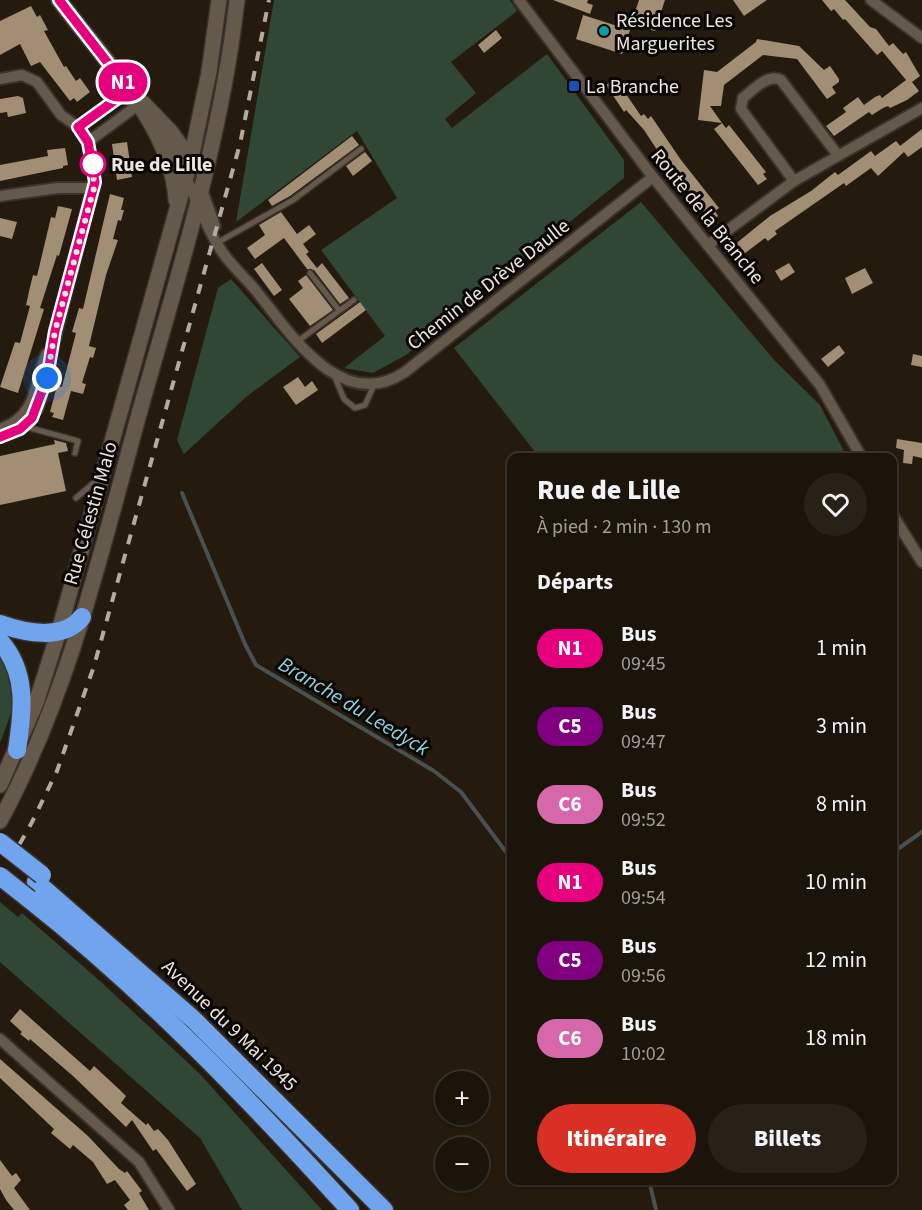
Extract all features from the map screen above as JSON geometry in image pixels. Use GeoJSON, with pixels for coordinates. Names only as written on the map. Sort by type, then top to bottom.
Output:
{"type":"FeatureCollection","features":[{"type":"Feature","properties":{"kind":"highway"},"geometry":{"type":"LineString","coordinates":[[0,624],[29,631],[60,631],[73,626],[82,617]]}},
{"type":"Feature","properties":{"kind":"highway"},"geometry":{"type":"LineString","coordinates":[[0,641],[13,657],[22,684],[22,716],[17,750]]}},
{"type":"Feature","properties":{"kind":"highway"},"geometry":{"type":"LineString","coordinates":[[0,842],[33,891]]}},
{"type":"Feature","properties":{"kind":"highway"},"geometry":{"type":"LineString","coordinates":[[0,854],[33,891]]}},
{"type":"Feature","properties":{"kind":"highway"},"geometry":{"type":"LineString","coordinates":[[0,876],[33,891]]}},
{"type":"Feature","properties":{"kind":"highway"},"geometry":{"type":"LineString","coordinates":[[0,887],[33,891]]}},
{"type":"Feature","properties":{"kind":"highway","name":"Avenue du 9 Mai 1945"},"geometry":{"type":"LineString","coordinates":[[33,891],[129,961],[247,1071],[384,1210]]}},
{"type":"Feature","properties":{"kind":"highway","name":"Avenue du 9 Mai 1945"},"geometry":{"type":"LineString","coordinates":[[33,891],[216,1066],[350,1210]]}},
{"type":"Feature","properties":{"kind":"main road","name":"Rue Célestin Malo"},"geometry":{"type":"LineString","coordinates":[[59,0],[141,108],[170,165],[177,209]]}},
{"type":"Feature","properties":{"kind":"main road"},"geometry":{"type":"LineString","coordinates":[[191,159],[219,0]]}},
{"type":"Feature","properties":{"kind":"main road"},"geometry":{"type":"LineString","coordinates":[[202,189],[224,90],[237,0]]}},
{"type":"Feature","properties":{"kind":"main road","name":"Rue Célestin Malo"},"geometry":{"type":"LineString","coordinates":[[0,821],[49,716],[82,617],[202,189],[191,159],[170,131],[141,108]]}},
{"type":"Feature","properties":{"kind":"main road","name":"Rue Célestin Malo"},"geometry":{"type":"LineString","coordinates":[[0,785],[40,693],[60,631],[191,159]]}},
{"type":"Feature","properties":{"kind":"street","name":"Route de la Branche"},"geometry":{"type":"LineString","coordinates":[[519,0],[654,177],[825,392],[859,453]]}},
{"type":"Feature","properties":{"kind":"street"},"geometry":{"type":"LineString","coordinates":[[871,0],[922,38]]}},
{"type":"Feature","properties":{"kind":"street"},"geometry":{"type":"LineString","coordinates":[[0,79],[22,75],[34,79],[61,114],[78,127],[88,142],[95,171],[94,188],[55,331],[30,405],[21,424],[0,437]]}},
{"type":"Feature","properties":{"kind":"street"},"geometry":{"type":"LineString","coordinates":[[794,181],[741,109],[743,98],[766,80],[774,78],[782,80],[837,154]]}},
{"type":"Feature","properties":{"kind":"street"},"geometry":{"type":"LineString","coordinates":[[78,127],[129,90]]}},
{"type":"Feature","properties":{"kind":"street"},"geometry":{"type":"LineString","coordinates":[[88,142],[141,108]]}},
{"type":"Feature","properties":{"kind":"street","name":"Rue Célestin Malo"},"geometry":{"type":"LineString","coordinates":[[141,108],[186,175],[197,207],[222,252],[298,341],[333,374]]}},
{"type":"Feature","properties":{"kind":"street"},"geometry":{"type":"LineString","coordinates":[[708,245],[794,181],[837,154],[922,108]]}},
{"type":"Feature","properties":{"kind":"street","name":"Rue Célestin Malo"},"geometry":{"type":"LineString","coordinates":[[186,175],[194,177],[202,189],[209,213],[222,240],[244,276]]}},
{"type":"Feature","properties":{"kind":"street","name":"Chemin de Drève Daulle"},"geometry":{"type":"LineString","coordinates":[[374,385],[405,372],[654,177]]}},
{"type":"Feature","properties":{"kind":"street"},"geometry":{"type":"LineString","coordinates":[[0,196],[58,188],[94,188]]}},
{"type":"Feature","properties":{"kind":"street"},"geometry":{"type":"LineString","coordinates":[[333,374],[354,383],[374,385]]}},
{"type":"Feature","properties":{"kind":"street"},"geometry":{"type":"LineString","coordinates":[[0,429],[21,424]]}},
{"type":"Feature","properties":{"kind":"street"},"geometry":{"type":"LineString","coordinates":[[897,521],[920,554]]}},
{"type":"Feature","properties":{"kind":"street"},"geometry":{"type":"LineString","coordinates":[[0,1039],[139,1162],[170,1210]]}},
{"type":"Feature","properties":{"kind":"lane"},"geometry":{"type":"LineString","coordinates":[[222,240],[293,200],[361,149]]}},
{"type":"Feature","properties":{"kind":"lane"},"geometry":{"type":"LineString","coordinates":[[310,273],[339,310]]}},
{"type":"Feature","properties":{"kind":"lane"},"geometry":{"type":"LineString","coordinates":[[298,341],[354,300]]}},
{"type":"Feature","properties":{"kind":"lane"},"geometry":{"type":"LineString","coordinates":[[333,374],[344,399],[355,408],[365,405],[374,385]]}},
{"type":"Feature","properties":{"kind":"lane"},"geometry":{"type":"LineString","coordinates":[[21,424],[78,441],[75,453]]}},
{"type":"Feature","properties":{"kind":"lane"},"geometry":{"type":"LineString","coordinates":[[76,498],[103,473]]}},
{"type":"Feature","properties":{"kind":"green space"},"geometry":{"type":"Polygon","coordinates":[[[274,0],[510,0],[517,11],[451,62],[476,93],[445,119],[452,128],[547,54],[624,160],[624,178],[406,355],[373,373],[344,368],[385,336],[321,250],[397,198],[357,131],[236,222],[274,0]]]}},
{"type":"Feature","properties":{"kind":"green space"},"geometry":{"type":"Polygon","coordinates":[[[641,202],[775,361],[820,405],[845,453],[536,453],[454,348],[641,202]]]}},
{"type":"Feature","properties":{"kind":"green space"},"geometry":{"type":"Polygon","coordinates":[[[231,279],[300,357],[246,397],[184,454],[177,440],[218,288],[231,279]]]}},
{"type":"Feature","properties":{"kind":"green space"},"geometry":{"type":"Polygon","coordinates":[[[0,653],[13,679],[12,711],[0,743],[0,653]]]}},
{"type":"Feature","properties":{"kind":"green space"},"geometry":{"type":"Polygon","coordinates":[[[0,902],[18,917],[22,913],[100,981],[199,1073],[322,1210],[242,1210],[200,1138],[0,962],[0,902]]]}},
{"type":"Feature","properties":{"kind":"building"},"geometry":{"type":"Polygon","coordinates":[[[553,0],[588,0],[587,3],[593,5],[590,14],[553,0]]]}},
{"type":"Feature","properties":{"kind":"building"},"geometry":{"type":"Polygon","coordinates":[[[639,0],[665,0],[655,31],[631,24],[639,0]]]}},
{"type":"Feature","properties":{"kind":"building"},"geometry":{"type":"Polygon","coordinates":[[[733,0],[767,0],[744,16],[733,0]]]}},
{"type":"Feature","properties":{"kind":"building"},"geometry":{"type":"Polygon","coordinates":[[[822,0],[845,0],[870,27],[876,29],[889,46],[893,43],[903,54],[906,52],[920,76],[912,82],[919,91],[907,100],[890,108],[888,106],[883,108],[872,115],[869,112],[834,136],[826,126],[846,112],[843,108],[858,97],[864,105],[880,95],[882,98],[906,80],[882,51],[877,55],[845,19],[843,20],[834,9],[831,11],[822,0]]]}},
{"type":"Feature","properties":{"kind":"building"},"geometry":{"type":"Polygon","coordinates":[[[31,6],[37,17],[40,15],[48,30],[44,31],[64,67],[66,66],[76,81],[80,78],[90,92],[77,102],[74,98],[70,101],[40,62],[31,66],[20,44],[0,55],[0,21],[31,6]]]}},
{"type":"Feature","properties":{"kind":"building"},"geometry":{"type":"Polygon","coordinates":[[[583,15],[630,30],[622,54],[576,39],[583,15]]]}},
{"type":"Feature","properties":{"kind":"building"},"geometry":{"type":"Polygon","coordinates":[[[496,30],[502,38],[484,53],[478,45],[496,30]]]}},
{"type":"Feature","properties":{"kind":"building"},"geometry":{"type":"Polygon","coordinates":[[[757,39],[799,46],[824,70],[830,66],[839,79],[839,82],[832,87],[836,93],[827,99],[797,59],[763,55],[724,85],[721,106],[710,106],[722,123],[698,120],[704,70],[717,72],[757,39]]]}},
{"type":"Feature","properties":{"kind":"building"},"geometry":{"type":"Polygon","coordinates":[[[615,78],[641,116],[644,114],[648,119],[651,116],[681,160],[719,208],[715,211],[718,216],[711,221],[667,165],[644,130],[626,110],[624,112],[606,85],[615,78]]]}},
{"type":"Feature","properties":{"kind":"building"},"geometry":{"type":"Polygon","coordinates":[[[18,96],[23,98],[26,113],[8,117],[7,112],[0,113],[0,99],[18,96]]]}},
{"type":"Feature","properties":{"kind":"building"},"geometry":{"type":"Polygon","coordinates":[[[722,123],[726,128],[729,125],[766,172],[763,174],[767,179],[758,185],[714,129],[722,123]]]}},
{"type":"Feature","properties":{"kind":"building"},"geometry":{"type":"Polygon","coordinates":[[[922,129],[922,147],[908,157],[904,152],[878,176],[871,168],[846,186],[844,183],[775,231],[777,234],[768,241],[765,238],[736,260],[728,250],[770,216],[811,191],[835,172],[838,175],[871,151],[875,156],[896,141],[900,146],[922,129]]]}},
{"type":"Feature","properties":{"kind":"building"},"geometry":{"type":"Polygon","coordinates":[[[352,136],[359,145],[290,196],[272,206],[268,200],[352,136]]]}},
{"type":"Feature","properties":{"kind":"building"},"geometry":{"type":"Polygon","coordinates":[[[127,142],[132,177],[117,180],[112,144],[127,142]]]}},
{"type":"Feature","properties":{"kind":"building"},"geometry":{"type":"Polygon","coordinates":[[[65,148],[68,165],[63,168],[0,181],[0,165],[48,156],[47,150],[65,148]]]}},
{"type":"Feature","properties":{"kind":"building"},"geometry":{"type":"Polygon","coordinates":[[[365,152],[372,161],[353,176],[346,166],[365,152]]]}},
{"type":"Feature","properties":{"kind":"building"},"geometry":{"type":"Polygon","coordinates":[[[110,194],[124,198],[121,210],[124,210],[121,221],[118,220],[113,239],[118,240],[106,275],[89,346],[96,348],[93,358],[90,357],[82,383],[86,384],[83,394],[71,391],[63,420],[52,417],[54,413],[50,412],[57,386],[62,387],[76,333],[72,332],[79,308],[83,309],[110,194]]]}},
{"type":"Feature","properties":{"kind":"building"},"geometry":{"type":"Polygon","coordinates":[[[58,206],[72,209],[59,256],[57,255],[40,308],[44,309],[18,393],[0,387],[15,342],[20,343],[30,306],[26,305],[33,275],[37,276],[51,217],[55,218],[58,206]]]}},
{"type":"Feature","properties":{"kind":"building"},"geometry":{"type":"Polygon","coordinates":[[[281,212],[297,234],[309,225],[316,234],[303,244],[309,252],[306,254],[317,268],[322,263],[349,298],[340,304],[314,270],[307,269],[284,238],[255,259],[247,248],[265,235],[259,225],[281,212]]]}},
{"type":"Feature","properties":{"kind":"building"},"geometry":{"type":"Polygon","coordinates":[[[0,218],[17,222],[12,239],[0,236],[0,218]]]}},
{"type":"Feature","properties":{"kind":"building"},"geometry":{"type":"Polygon","coordinates":[[[262,263],[282,290],[274,296],[254,269],[262,263]]]}},
{"type":"Feature","properties":{"kind":"building"},"geometry":{"type":"Polygon","coordinates":[[[789,263],[795,272],[781,281],[775,271],[789,263]]]}},
{"type":"Feature","properties":{"kind":"building"},"geometry":{"type":"Polygon","coordinates":[[[865,268],[873,283],[852,294],[845,278],[865,268]]]}},
{"type":"Feature","properties":{"kind":"building"},"geometry":{"type":"Polygon","coordinates":[[[306,275],[333,310],[310,326],[289,299],[303,288],[298,281],[306,275]]]}},
{"type":"Feature","properties":{"kind":"building"},"geometry":{"type":"Polygon","coordinates":[[[360,302],[366,310],[322,343],[316,334],[360,302]]]}},
{"type":"Feature","properties":{"kind":"building"},"geometry":{"type":"Polygon","coordinates":[[[839,345],[845,353],[828,367],[821,359],[839,345]]]}},
{"type":"Feature","properties":{"kind":"building"},"geometry":{"type":"Polygon","coordinates":[[[913,354],[922,356],[922,367],[911,365],[913,354]]]}},
{"type":"Feature","properties":{"kind":"building"},"geometry":{"type":"Polygon","coordinates":[[[298,377],[305,387],[312,381],[318,390],[296,405],[283,387],[298,377]]]}},
{"type":"Feature","properties":{"kind":"building"},"geometry":{"type":"Polygon","coordinates":[[[897,439],[922,443],[922,458],[913,456],[912,464],[903,463],[904,450],[896,448],[897,439]]]}},
{"type":"Feature","properties":{"kind":"building"},"geometry":{"type":"Polygon","coordinates":[[[54,440],[66,443],[68,451],[58,453],[66,491],[0,505],[0,456],[55,444],[54,440]]]}},
{"type":"Feature","properties":{"kind":"building"},"geometry":{"type":"Polygon","coordinates":[[[20,1009],[90,1071],[94,1066],[120,1090],[126,1096],[121,1103],[146,1125],[148,1123],[154,1131],[158,1129],[168,1140],[196,1184],[187,1191],[156,1149],[153,1151],[132,1120],[126,1127],[73,1076],[30,1039],[29,1041],[20,1034],[22,1032],[10,1021],[20,1009]]]}},
{"type":"Feature","properties":{"kind":"building"},"geometry":{"type":"Polygon","coordinates":[[[0,1059],[88,1136],[119,1169],[125,1173],[127,1171],[142,1191],[139,1193],[149,1210],[128,1210],[124,1205],[130,1200],[115,1180],[107,1184],[93,1162],[73,1145],[70,1149],[51,1133],[54,1129],[0,1078],[0,1059]]]}},
{"type":"Feature","properties":{"kind":"building"},"geometry":{"type":"Polygon","coordinates":[[[0,1160],[12,1176],[16,1173],[21,1180],[14,1188],[30,1210],[14,1210],[6,1200],[0,1189],[0,1160]]]}},
{"type":"Feature","properties":{"kind":"waterway","name":"Branche du Leedyck"},"geometry":{"type":"LineString","coordinates":[[182,493],[245,644],[256,665],[434,771],[461,792],[507,853]]}},
{"type":"Feature","properties":{"kind":"waterway","name":"Branche du Leedyck"},"geometry":{"type":"LineString","coordinates":[[897,850],[922,832]]}},
{"type":"Feature","properties":{"kind":"waterway","name":"Branche du Leedyck"},"geometry":{"type":"LineString","coordinates":[[650,1185],[656,1210]]}},
{"type":"Feature","properties":{"kind":"railway"},"geometry":{"type":"LineString","coordinates":[[0,879],[57,771],[94,666],[240,144],[269,0]]}},
{"type":"Feature","properties":{"kind":"bus line","name":"N1"},"geometry":{"type":"LineString","coordinates":[[0,437],[20,429],[32,418],[38,408],[47,378],[55,331],[95,182],[95,171],[88,142],[78,127],[129,90],[59,0]]}},
{"type":"Feature","properties":{"kind":"place","name":"Résidence Les Marguerites"},"geometry":{"type":"Point","coordinates":[604,31]}},
{"type":"Feature","properties":{"kind":"place","name":"La Branche"},"geometry":{"type":"Point","coordinates":[574,86]}},
{"type":"Feature","properties":{"kind":"place","name":"Rue de Lille"},"geometry":{"type":"Point","coordinates":[93,164]}},
{"type":"Feature","properties":{"kind":"route"},"geometry":{"type":"LineString","coordinates":[[47,378],[55,331],[94,188],[93,164]]}}]}
